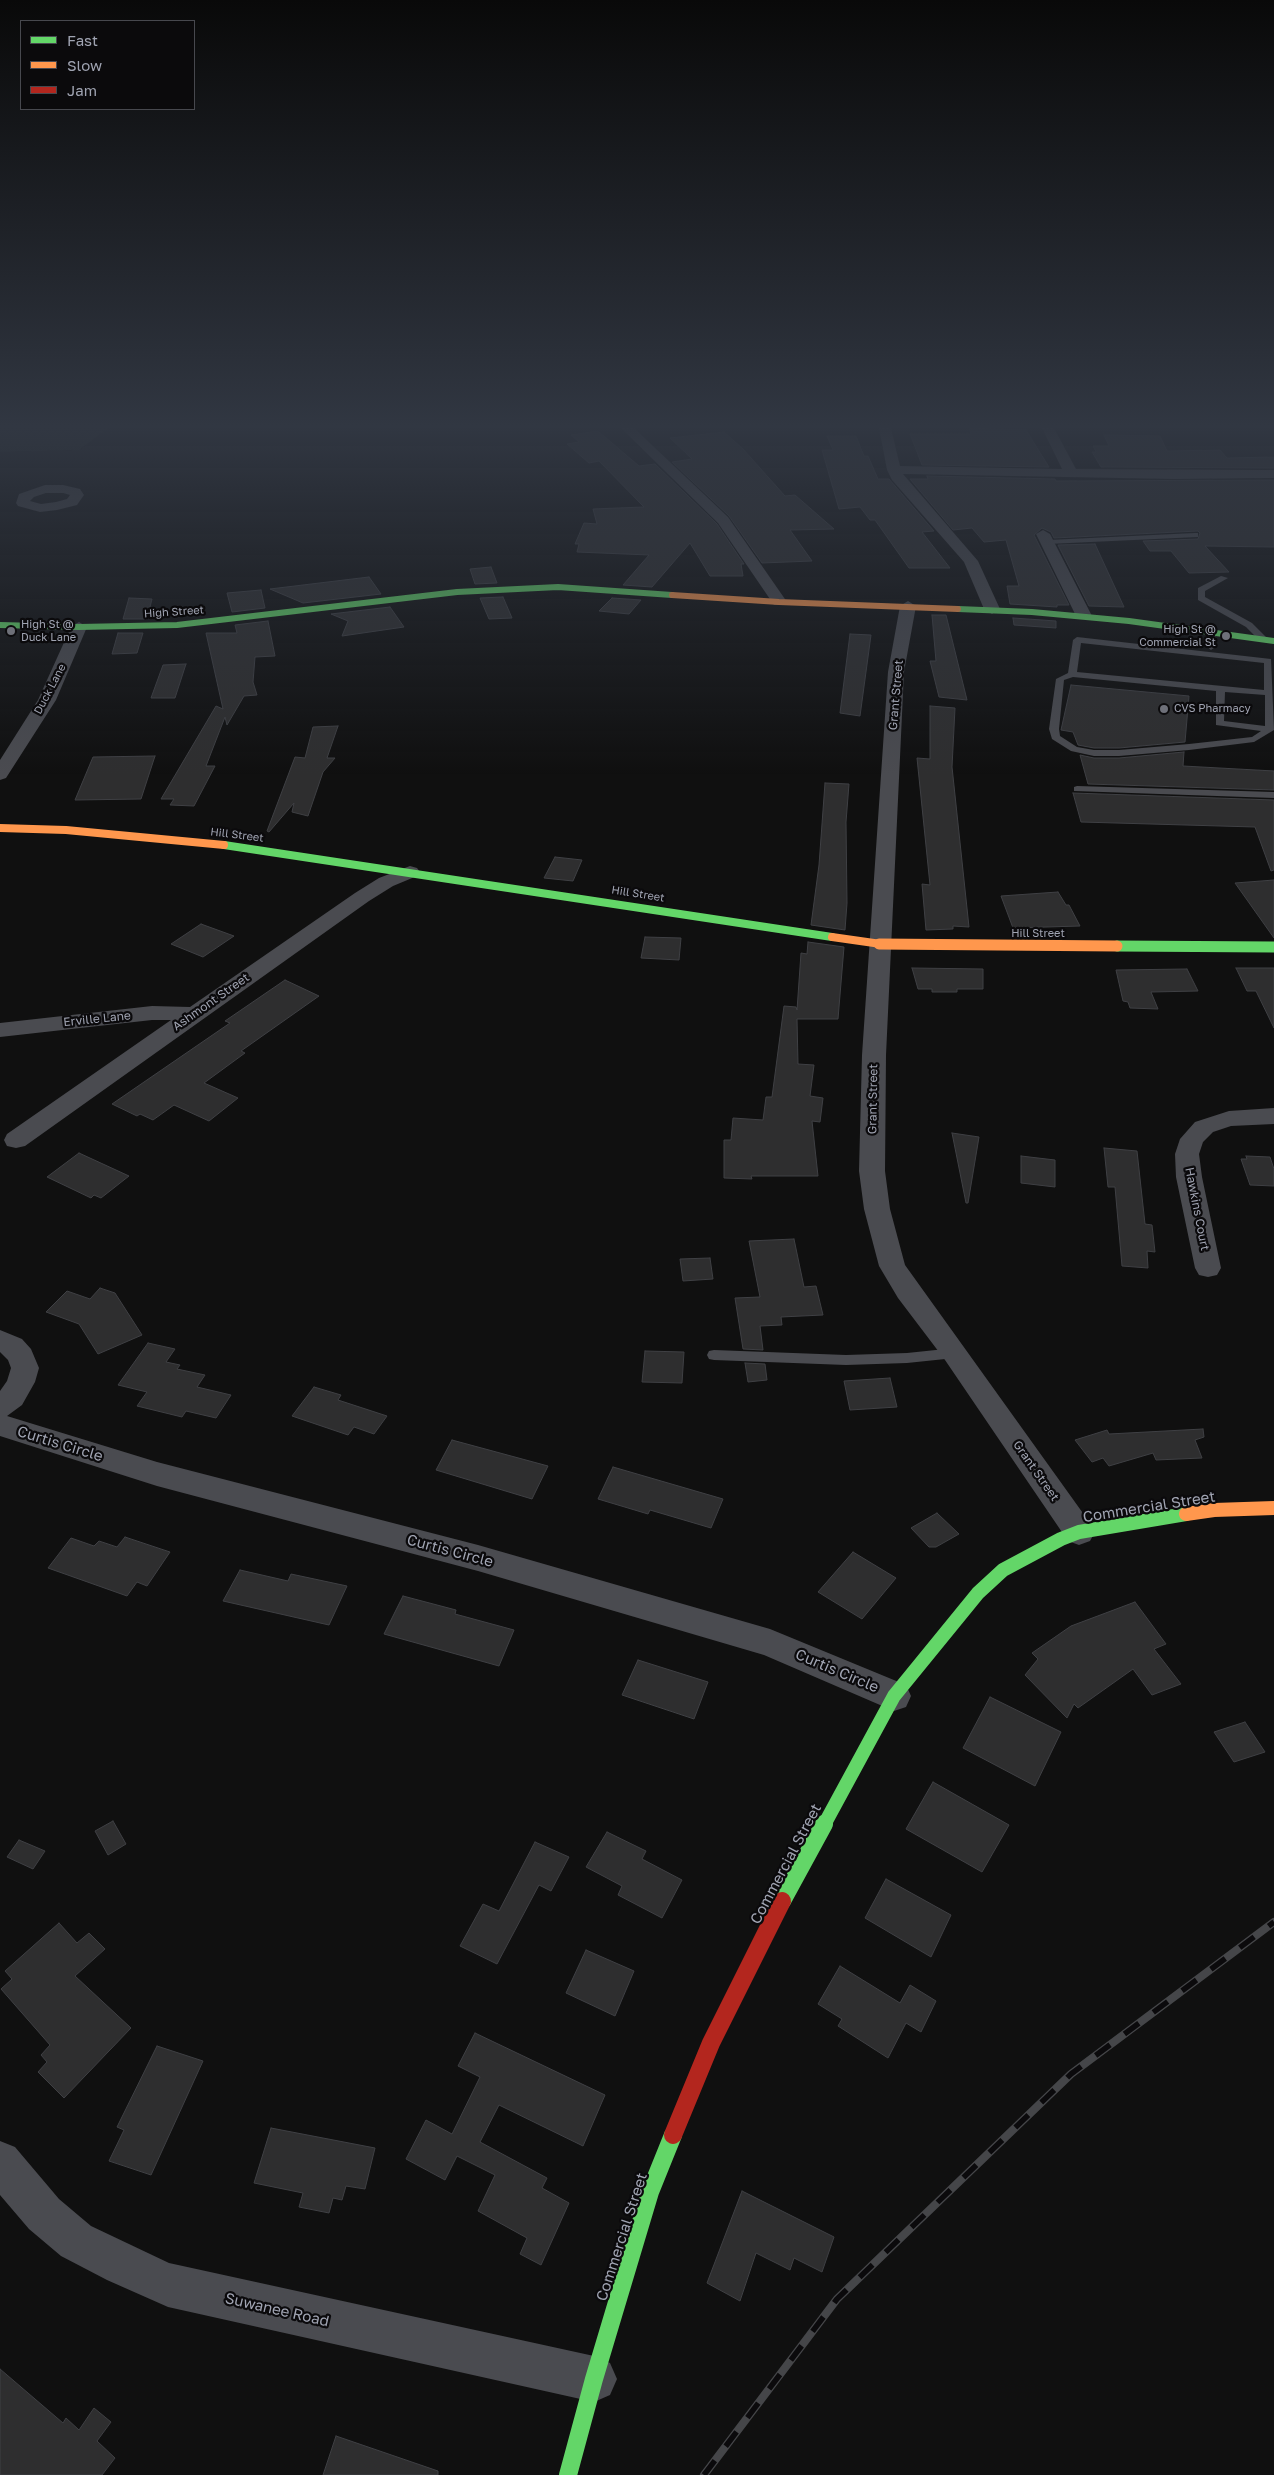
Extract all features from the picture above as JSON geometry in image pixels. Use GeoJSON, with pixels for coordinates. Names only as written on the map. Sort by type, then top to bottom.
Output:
{"type":"FeatureCollection","features":[{"type":"Feature","properties":{"kind":"main road","name":"High Street"},"geometry":{"type":"LineString","coordinates":[[0,625],[80,627],[205,623],[419,595],[522,588],[602,589],[779,602],[992,609],[1084,616],[1212,631],[1268,640]]}},
{"type":"Feature","properties":{"kind":"main road","name":"Hill Street"},"geometry":{"type":"LineString","coordinates":[[0,828],[66,830],[221,845],[881,944],[1274,947]]}},
{"type":"Feature","properties":{"kind":"main road","name":"Commercial Street"},"geometry":{"type":"LineString","coordinates":[[568,2475],[594,2379],[650,2192],[711,2043],[779,1907],[894,1696],[978,1593],[1004,1570],[1053,1543],[1079,1532],[1214,1510],[1274,1508]]}},
{"type":"Feature","properties":{"kind":"street"},"geometry":{"type":"LineString","coordinates":[[739,544],[779,602]]}},
{"type":"Feature","properties":{"kind":"street"},"geometry":{"type":"LineString","coordinates":[[956,544],[971,560],[992,609]]}},
{"type":"Feature","properties":{"kind":"street"},"geometry":{"type":"LineString","coordinates":[[1048,544],[1084,616]]}},
{"type":"Feature","properties":{"kind":"street","name":"Grant Street"},"geometry":{"type":"LineString","coordinates":[[908,606],[896,672],[874,1055],[872,1171],[877,1209],[892,1266],[927,1319],[955,1353],[1079,1532]]}},
{"type":"Feature","properties":{"kind":"street","name":"Duck Lane"},"geometry":{"type":"LineString","coordinates":[[0,774],[46,700],[80,627]]}},
{"type":"Feature","properties":{"kind":"street","name":"Ashmont Street"},"geometry":{"type":"LineString","coordinates":[[16,1140],[362,896],[386,882],[410,872]]}},
{"type":"Feature","properties":{"kind":"street","name":"Erville Lane"},"geometry":{"type":"LineString","coordinates":[[0,1030],[152,1013],[193,1014]]}},
{"type":"Feature","properties":{"kind":"street"},"geometry":{"type":"LineString","coordinates":[[1204,1127],[1229,1119],[1274,1116]]}},
{"type":"Feature","properties":{"kind":"street","name":"Hawkins Court"},"geometry":{"type":"LineString","coordinates":[[1204,1127],[1192,1139],[1187,1154],[1189,1177],[1208,1268]]}},
{"type":"Feature","properties":{"kind":"street"},"geometry":{"type":"LineString","coordinates":[[0,1340],[12,1346],[21,1356],[25,1368],[21,1382],[12,1397],[0,1407]]}},
{"type":"Feature","properties":{"kind":"street","name":"Curtis Circle"},"geometry":{"type":"LineString","coordinates":[[0,1425],[157,1474],[478,1558],[770,1643],[894,1696]]}},
{"type":"Feature","properties":{"kind":"street","name":"Suwanee Road"},"geometry":{"type":"LineString","coordinates":[[0,2162],[44,2214],[76,2241],[122,2265],[168,2285],[594,2379]]}},
{"type":"Feature","properties":{"kind":"lane"},"geometry":{"type":"LineString","coordinates":[[1224,578],[1201,590],[1202,598],[1249,625],[1268,640]]}},
{"type":"Feature","properties":{"kind":"lane"},"geometry":{"type":"LineString","coordinates":[[1211,647],[1212,631]]}},
{"type":"Feature","properties":{"kind":"lane"},"geometry":{"type":"LineString","coordinates":[[1072,674],[1078,640],[1268,662],[1272,694],[1270,729]]}},
{"type":"Feature","properties":{"kind":"lane"},"geometry":{"type":"LineString","coordinates":[[1270,729],[1254,739],[1119,753],[1094,753],[1074,749],[1055,737],[1054,730],[1060,679],[1072,674],[1272,694]]}},
{"type":"Feature","properties":{"kind":"lane"},"geometry":{"type":"LineString","coordinates":[[1221,689],[1219,723],[1270,729]]}},
{"type":"Feature","properties":{"kind":"lane"},"geometry":{"type":"LineString","coordinates":[[1077,789],[1274,795]]}},
{"type":"Feature","properties":{"kind":"lane"},"geometry":{"type":"LineString","coordinates":[[714,1355],[846,1360],[907,1358],[955,1353]]}},
{"type":"Feature","properties":{"kind":"building"},"geometry":{"type":"Polygon","coordinates":[[[575,544],[690,544],[652,587],[623,585],[649,555],[577,552],[579,544],[575,544]]]}},
{"type":"Feature","properties":{"kind":"building"},"geometry":{"type":"Polygon","coordinates":[[[690,544],[730,544],[744,564],[741,564],[743,576],[710,576],[690,544]]]}},
{"type":"Feature","properties":{"kind":"building"},"geometry":{"type":"Polygon","coordinates":[[[748,544],[800,544],[812,561],[762,563],[748,544]]]}},
{"type":"Feature","properties":{"kind":"building"},"geometry":{"type":"Polygon","coordinates":[[[892,544],[931,544],[950,568],[909,568],[892,544]]]}},
{"type":"Feature","properties":{"kind":"building"},"geometry":{"type":"Polygon","coordinates":[[[1007,544],[1038,544],[1069,605],[1057,605],[1057,607],[1010,604],[1007,586],[1019,586],[1007,544]]]}},
{"type":"Feature","properties":{"kind":"building"},"geometry":{"type":"Polygon","coordinates":[[[1095,544],[1124,607],[1089,606],[1058,545],[1095,544]]]}},
{"type":"Feature","properties":{"kind":"building"},"geometry":{"type":"Polygon","coordinates":[[[1145,544],[1274,544],[1274,547],[1205,546],[1229,572],[1189,573],[1171,551],[1150,551],[1145,544]]]}},
{"type":"Feature","properties":{"kind":"building"},"geometry":{"type":"Polygon","coordinates":[[[491,567],[497,583],[475,584],[470,569],[491,567]]]}},
{"type":"Feature","properties":{"kind":"building"},"geometry":{"type":"Polygon","coordinates":[[[369,577],[381,594],[303,603],[270,589],[369,577]]]}},
{"type":"Feature","properties":{"kind":"building"},"geometry":{"type":"Polygon","coordinates":[[[261,590],[265,608],[232,612],[227,593],[261,590]]]}},
{"type":"Feature","properties":{"kind":"building"},"geometry":{"type":"Polygon","coordinates":[[[503,597],[512,618],[489,619],[480,598],[503,597]]]}},
{"type":"Feature","properties":{"kind":"building"},"geometry":{"type":"Polygon","coordinates":[[[129,598],[152,599],[147,619],[123,619],[129,598]]]}},
{"type":"Feature","properties":{"kind":"building"},"geometry":{"type":"Polygon","coordinates":[[[612,598],[641,600],[629,614],[599,611],[612,598]]]}},
{"type":"Feature","properties":{"kind":"building"},"geometry":{"type":"Polygon","coordinates":[[[390,607],[404,627],[342,636],[348,621],[331,614],[390,607]]]}},
{"type":"Feature","properties":{"kind":"building"},"geometry":{"type":"Polygon","coordinates":[[[932,615],[946,615],[967,700],[939,697],[930,661],[936,661],[932,615]]]}},
{"type":"Feature","properties":{"kind":"building"},"geometry":{"type":"Polygon","coordinates":[[[1013,618],[1056,621],[1056,628],[1014,625],[1013,618]]]}},
{"type":"Feature","properties":{"kind":"building"},"geometry":{"type":"Polygon","coordinates":[[[268,621],[275,656],[255,657],[253,682],[257,695],[244,696],[227,725],[225,717],[206,766],[215,766],[194,806],[170,805],[174,799],[161,799],[216,706],[223,709],[206,633],[237,633],[235,625],[268,621]]]}},
{"type":"Feature","properties":{"kind":"building"},"geometry":{"type":"Polygon","coordinates":[[[118,633],[143,633],[137,653],[112,654],[118,633]]]}},
{"type":"Feature","properties":{"kind":"building"},"geometry":{"type":"Polygon","coordinates":[[[850,634],[871,635],[860,716],[840,713],[850,634]]]}},
{"type":"Feature","properties":{"kind":"building"},"geometry":{"type":"Polygon","coordinates":[[[186,664],[175,698],[151,698],[163,665],[186,664]]]}},
{"type":"Feature","properties":{"kind":"building","name":"CVS Pharmacy"},"geometry":{"type":"Polygon","coordinates":[[[1071,685],[1189,696],[1185,742],[1119,748],[1094,748],[1078,745],[1073,732],[1061,730],[1071,685]]]}},
{"type":"Feature","properties":{"kind":"building"},"geometry":{"type":"Polygon","coordinates":[[[930,706],[955,708],[952,767],[969,927],[953,926],[953,929],[926,930],[922,884],[930,885],[917,758],[930,759],[930,706]]]}},
{"type":"Feature","properties":{"kind":"building"},"geometry":{"type":"Polygon","coordinates":[[[338,726],[327,758],[335,758],[323,772],[308,816],[292,812],[294,803],[269,832],[267,831],[295,757],[305,758],[313,727],[338,726]]]}},
{"type":"Feature","properties":{"kind":"building"},"geometry":{"type":"Polygon","coordinates":[[[1184,752],[1183,766],[1274,771],[1274,790],[1088,784],[1080,755],[1094,758],[1119,758],[1184,752]]]}},
{"type":"Feature","properties":{"kind":"building"},"geometry":{"type":"Polygon","coordinates":[[[155,756],[141,799],[75,800],[93,757],[155,756]]]}},
{"type":"Feature","properties":{"kind":"building"},"geometry":{"type":"Polygon","coordinates":[[[825,783],[849,784],[846,822],[847,903],[845,930],[811,925],[819,865],[825,783]]]}},
{"type":"Feature","properties":{"kind":"building"},"geometry":{"type":"Polygon","coordinates":[[[1073,793],[1274,800],[1274,870],[1271,871],[1255,827],[1081,822],[1073,793]]]}},
{"type":"Feature","properties":{"kind":"building"},"geometry":{"type":"Polygon","coordinates":[[[555,857],[582,860],[573,881],[544,878],[555,857]]]}},
{"type":"Feature","properties":{"kind":"building"},"geometry":{"type":"Polygon","coordinates":[[[1274,880],[1274,938],[1235,883],[1274,880]]]}},
{"type":"Feature","properties":{"kind":"building"},"geometry":{"type":"Polygon","coordinates":[[[1058,892],[1066,905],[1069,905],[1080,926],[1013,928],[1001,896],[1058,892]]]}},
{"type":"Feature","properties":{"kind":"building"},"geometry":{"type":"Polygon","coordinates":[[[201,924],[234,936],[203,957],[171,944],[201,924]]]}},
{"type":"Feature","properties":{"kind":"building"},"geometry":{"type":"Polygon","coordinates":[[[645,937],[681,938],[679,960],[641,958],[645,937]]]}},
{"type":"Feature","properties":{"kind":"building"},"geometry":{"type":"Polygon","coordinates":[[[808,942],[844,947],[838,1019],[797,1019],[798,1064],[814,1065],[810,1096],[823,1098],[820,1122],[812,1121],[818,1176],[751,1176],[752,1179],[724,1178],[724,1140],[731,1140],[733,1118],[763,1120],[766,1097],[772,1097],[784,1006],[796,1007],[797,1010],[801,953],[807,954],[808,942]]]}},
{"type":"Feature","properties":{"kind":"building"},"geometry":{"type":"Polygon","coordinates":[[[912,968],[983,969],[983,989],[957,989],[957,992],[932,992],[932,989],[918,989],[912,968]]]}},
{"type":"Feature","properties":{"kind":"building"},"geometry":{"type":"Polygon","coordinates":[[[1236,968],[1274,968],[1274,1028],[1256,991],[1247,991],[1236,968]]]}},
{"type":"Feature","properties":{"kind":"building"},"geometry":{"type":"Polygon","coordinates":[[[1187,969],[1198,991],[1151,992],[1158,1009],[1130,1008],[1128,1002],[1123,1001],[1116,970],[1187,969]]]}},
{"type":"Feature","properties":{"kind":"building"},"geometry":{"type":"Polygon","coordinates":[[[285,980],[319,996],[241,1051],[245,1053],[204,1083],[238,1098],[209,1121],[174,1105],[153,1120],[140,1114],[137,1116],[112,1104],[230,1023],[225,1021],[285,980]]]}},
{"type":"Feature","properties":{"kind":"building"},"geometry":{"type":"Polygon","coordinates":[[[952,1133],[979,1137],[968,1203],[966,1203],[952,1133]]]}},
{"type":"Feature","properties":{"kind":"building"},"geometry":{"type":"Polygon","coordinates":[[[1104,1148],[1137,1151],[1145,1224],[1152,1225],[1155,1252],[1147,1251],[1148,1268],[1122,1266],[1115,1187],[1108,1187],[1104,1148]]]}},
{"type":"Feature","properties":{"kind":"building"},"geometry":{"type":"Polygon","coordinates":[[[79,1153],[129,1176],[101,1198],[94,1195],[91,1198],[47,1177],[79,1153]]]}},
{"type":"Feature","properties":{"kind":"building"},"geometry":{"type":"Polygon","coordinates":[[[1021,1156],[1055,1160],[1055,1187],[1021,1183],[1021,1156]]]}},
{"type":"Feature","properties":{"kind":"building"},"geometry":{"type":"Polygon","coordinates":[[[1246,1156],[1270,1157],[1274,1169],[1274,1186],[1250,1185],[1241,1159],[1247,1159],[1246,1156]]]}},
{"type":"Feature","properties":{"kind":"building"},"geometry":{"type":"Polygon","coordinates":[[[794,1239],[804,1287],[816,1286],[823,1315],[781,1317],[782,1325],[760,1326],[763,1350],[743,1349],[735,1298],[760,1297],[749,1241],[794,1239]]]}},
{"type":"Feature","properties":{"kind":"building"},"geometry":{"type":"Polygon","coordinates":[[[710,1258],[713,1279],[683,1281],[680,1259],[710,1258]]]}},
{"type":"Feature","properties":{"kind":"building"},"geometry":{"type":"Polygon","coordinates":[[[100,1288],[115,1293],[142,1335],[98,1354],[79,1324],[46,1312],[67,1291],[90,1299],[100,1288]]]}},
{"type":"Feature","properties":{"kind":"building"},"geometry":{"type":"Polygon","coordinates":[[[148,1343],[175,1349],[166,1362],[180,1365],[177,1369],[205,1375],[197,1387],[231,1395],[216,1418],[186,1411],[182,1417],[137,1406],[147,1392],[118,1385],[148,1343]]]}},
{"type":"Feature","properties":{"kind":"building"},"geometry":{"type":"Polygon","coordinates":[[[645,1351],[684,1352],[682,1383],[642,1382],[645,1351]]]}},
{"type":"Feature","properties":{"kind":"building"},"geometry":{"type":"Polygon","coordinates":[[[745,1363],[765,1364],[767,1380],[748,1382],[745,1363]]]}},
{"type":"Feature","properties":{"kind":"building"},"geometry":{"type":"Polygon","coordinates":[[[890,1378],[897,1407],[850,1410],[844,1381],[890,1378]]]}},
{"type":"Feature","properties":{"kind":"building"},"geometry":{"type":"Polygon","coordinates":[[[314,1387],[341,1395],[338,1400],[387,1416],[374,1434],[354,1427],[348,1435],[292,1416],[314,1387]]]}},
{"type":"Feature","properties":{"kind":"building"},"geometry":{"type":"Polygon","coordinates":[[[1203,1429],[1204,1437],[1195,1440],[1202,1458],[1156,1460],[1153,1453],[1109,1466],[1103,1458],[1092,1462],[1075,1440],[1107,1430],[1109,1434],[1203,1429]]]}},
{"type":"Feature","properties":{"kind":"building"},"geometry":{"type":"Polygon","coordinates":[[[452,1440],[548,1466],[532,1499],[436,1470],[452,1440]]]}},
{"type":"Feature","properties":{"kind":"building"},"geometry":{"type":"Polygon","coordinates":[[[613,1467],[723,1499],[711,1528],[650,1510],[648,1514],[598,1499],[613,1467]]]}},
{"type":"Feature","properties":{"kind":"building"},"geometry":{"type":"Polygon","coordinates":[[[937,1513],[959,1534],[936,1547],[929,1547],[911,1528],[937,1513]]]}},
{"type":"Feature","properties":{"kind":"building"},"geometry":{"type":"Polygon","coordinates":[[[125,1537],[170,1552],[147,1586],[137,1582],[127,1596],[48,1568],[71,1538],[94,1546],[99,1541],[117,1547],[125,1537]]]}},
{"type":"Feature","properties":{"kind":"building"},"geometry":{"type":"Polygon","coordinates":[[[853,1552],[896,1578],[862,1619],[818,1592],[853,1552]]]}},
{"type":"Feature","properties":{"kind":"building"},"geometry":{"type":"Polygon","coordinates":[[[240,1570],[288,1581],[291,1574],[347,1586],[329,1625],[223,1601],[240,1570]]]}},
{"type":"Feature","properties":{"kind":"building"},"geometry":{"type":"Polygon","coordinates":[[[403,1596],[456,1610],[455,1614],[514,1630],[499,1666],[384,1634],[403,1596]]]}},
{"type":"Feature","properties":{"kind":"building"},"geometry":{"type":"Polygon","coordinates":[[[1135,1602],[1166,1644],[1154,1649],[1181,1684],[1152,1695],[1133,1669],[1078,1708],[1074,1704],[1067,1718],[1025,1675],[1038,1659],[1032,1653],[1071,1626],[1135,1602]]]}},
{"type":"Feature","properties":{"kind":"building"},"geometry":{"type":"Polygon","coordinates":[[[638,1660],[708,1682],[694,1719],[622,1695],[638,1660]]]}},
{"type":"Feature","properties":{"kind":"building"},"geometry":{"type":"Polygon","coordinates":[[[990,1697],[1061,1732],[1035,1786],[963,1748],[990,1697]]]}},
{"type":"Feature","properties":{"kind":"building"},"geometry":{"type":"Polygon","coordinates":[[[1245,1722],[1265,1752],[1234,1762],[1214,1732],[1245,1722]]]}},
{"type":"Feature","properties":{"kind":"building"},"geometry":{"type":"Polygon","coordinates":[[[933,1782],[1009,1825],[982,1872],[906,1829],[933,1782]]]}},
{"type":"Feature","properties":{"kind":"building"},"geometry":{"type":"Polygon","coordinates":[[[113,1821],[126,1844],[108,1855],[95,1831],[113,1821]]]}},
{"type":"Feature","properties":{"kind":"building"},"geometry":{"type":"Polygon","coordinates":[[[607,1832],[646,1851],[642,1859],[682,1880],[662,1918],[618,1895],[622,1886],[586,1867],[607,1832]]]}},
{"type":"Feature","properties":{"kind":"building"},"geometry":{"type":"Polygon","coordinates":[[[19,1840],[45,1851],[33,1869],[7,1857],[19,1840]]]}},
{"type":"Feature","properties":{"kind":"building"},"geometry":{"type":"Polygon","coordinates":[[[535,1842],[569,1857],[551,1891],[539,1885],[497,1964],[460,1946],[483,1904],[499,1911],[535,1842]]]}},
{"type":"Feature","properties":{"kind":"building"},"geometry":{"type":"Polygon","coordinates":[[[886,1879],[951,1915],[931,1957],[865,1918],[886,1879]]]}},
{"type":"Feature","properties":{"kind":"building"},"geometry":{"type":"Polygon","coordinates":[[[59,1923],[77,1943],[89,1933],[105,1949],[75,1976],[131,2028],[64,2098],[38,2072],[47,2062],[41,2055],[50,2045],[1,1989],[12,1979],[5,1971],[59,1923]]]}},
{"type":"Feature","properties":{"kind":"building"},"geometry":{"type":"Polygon","coordinates":[[[586,1950],[634,1971],[615,2016],[566,1993],[586,1950]]]}},
{"type":"Feature","properties":{"kind":"building"},"geometry":{"type":"Polygon","coordinates":[[[840,1966],[900,2003],[910,1985],[936,2001],[921,2032],[906,2023],[888,2058],[838,2026],[842,2019],[818,2004],[840,1966]]]}},
{"type":"Feature","properties":{"kind":"building"},"geometry":{"type":"Polygon","coordinates":[[[475,2033],[605,2095],[583,2146],[499,2105],[480,2142],[547,2178],[542,2188],[569,2203],[541,2265],[520,2254],[527,2238],[478,2211],[495,2175],[457,2156],[445,2180],[406,2159],[426,2120],[452,2134],[480,2077],[458,2066],[475,2033]]]}},
{"type":"Feature","properties":{"kind":"building"},"geometry":{"type":"Polygon","coordinates":[[[157,2046],[203,2061],[151,2175],[109,2161],[124,2130],[117,2127],[157,2046]]]}},
{"type":"Feature","properties":{"kind":"building"},"geometry":{"type":"Polygon","coordinates":[[[271,2128],[375,2148],[365,2189],[346,2186],[342,2200],[333,2198],[329,2213],[299,2207],[303,2193],[254,2183],[271,2128]]]}},
{"type":"Feature","properties":{"kind":"building"},"geometry":{"type":"Polygon","coordinates":[[[742,2191],[834,2237],[822,2272],[794,2258],[790,2270],[756,2253],[740,2301],[707,2283],[742,2191]]]}},
{"type":"Feature","properties":{"kind":"building"},"geometry":{"type":"Polygon","coordinates":[[[0,2369],[63,2423],[66,2418],[79,2430],[94,2408],[111,2422],[97,2441],[115,2458],[102,2475],[0,2475],[0,2369]]]}},
{"type":"Feature","properties":{"kind":"building"},"geometry":{"type":"Polygon","coordinates":[[[336,2436],[438,2471],[438,2475],[323,2475],[336,2436]]]}},
{"type":"Feature","properties":{"kind":"railway"},"geometry":{"type":"LineString","coordinates":[[704,2475],[837,2299],[1071,2074],[1274,1922]]}},
{"type":"Feature","properties":{"kind":"traffic: fast"},"geometry":{"type":"LineString","coordinates":[[0,625],[79,627],[177,625],[457,592],[558,587],[672,595]]}},
{"type":"Feature","properties":{"kind":"traffic: fast"},"geometry":{"type":"LineString","coordinates":[[958,609],[1032,612],[1129,621],[1274,641]]}},
{"type":"Feature","properties":{"kind":"traffic: fast"},"geometry":{"type":"LineString","coordinates":[[224,845],[832,937]]}},
{"type":"Feature","properties":{"kind":"traffic: fast"},"geometry":{"type":"LineString","coordinates":[[1117,946],[1274,947]]}},
{"type":"Feature","properties":{"kind":"traffic: fast"},"geometry":{"type":"LineString","coordinates":[[782,1901],[894,1696],[978,1593],[1003,1570],[1061,1539],[1079,1532],[1186,1514]]}},
{"type":"Feature","properties":{"kind":"traffic: fast"},"geometry":{"type":"LineString","coordinates":[[568,2475],[594,2379],[650,2192],[673,2135]]}},
{"type":"Feature","properties":{"kind":"traffic: slow"},"geometry":{"type":"LineString","coordinates":[[672,595],[779,602],[958,609]]}},
{"type":"Feature","properties":{"kind":"traffic: slow"},"geometry":{"type":"LineString","coordinates":[[0,828],[66,830],[224,845]]}},
{"type":"Feature","properties":{"kind":"traffic: slow"},"geometry":{"type":"LineString","coordinates":[[832,937],[881,944],[1117,946]]}},
{"type":"Feature","properties":{"kind":"traffic: slow"},"geometry":{"type":"LineString","coordinates":[[1186,1514],[1214,1510],[1274,1508]]}},
{"type":"Feature","properties":{"kind":"traffic: jam"},"geometry":{"type":"LineString","coordinates":[[673,2135],[711,2043],[782,1901]]}},
{"type":"Feature","properties":{"kind":"place","name":"High St @ Duck Lane"},"geometry":{"type":"Point","coordinates":[11,631]}},
{"type":"Feature","properties":{"kind":"place","name":"High St @ Commercial St"},"geometry":{"type":"Point","coordinates":[1226,636]}},
{"type":"Feature","properties":{"kind":"place","name":"CVS Pharmacy"},"geometry":{"type":"Point","coordinates":[1164,709]}}]}
